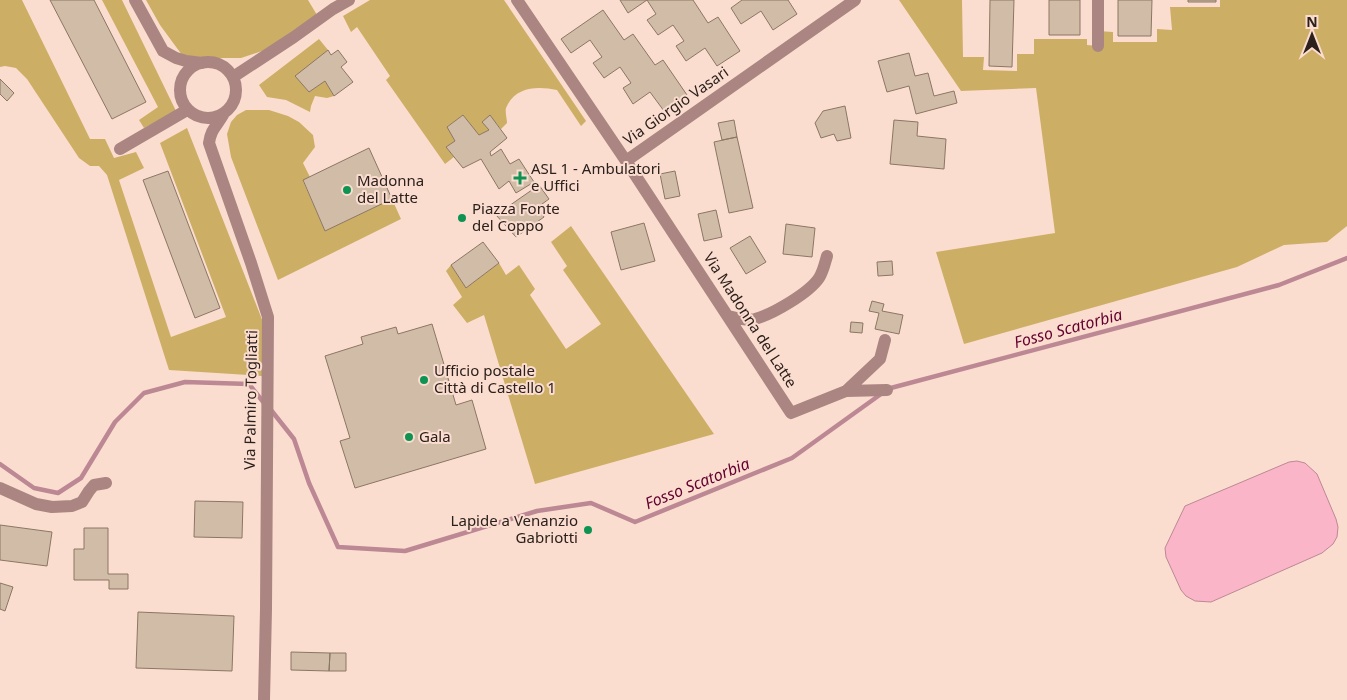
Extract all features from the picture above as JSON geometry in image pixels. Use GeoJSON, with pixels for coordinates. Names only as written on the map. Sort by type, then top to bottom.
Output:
{"type":"FeatureCollection","features":[{"type":"Feature","properties":{"kind":"street"},"geometry":{"type":"LineString","coordinates":[[135,0],[163,51],[177,65],[182,104],[190,113],[208,119],[216,118],[230,108],[235,99],[236,90],[233,77],[228,70],[211,62],[186,61],[163,51]]}},
{"type":"Feature","properties":{"kind":"street"},"geometry":{"type":"LineString","coordinates":[[233,77],[331,4],[349,0]]}},
{"type":"Feature","properties":{"kind":"street","name":"Via Giorgio Vasari"},"geometry":{"type":"LineString","coordinates":[[517,0],[626,161],[855,0]]}},
{"type":"Feature","properties":{"kind":"street"},"geometry":{"type":"LineString","coordinates":[[1098,0],[1098,46]]}},
{"type":"Feature","properties":{"kind":"street"},"geometry":{"type":"LineString","coordinates":[[180,82],[188,70],[202,62]]}},
{"type":"Feature","properties":{"kind":"street"},"geometry":{"type":"LineString","coordinates":[[120,149],[190,113]]}},
{"type":"Feature","properties":{"kind":"street","name":"Via Palmiro Togliatti"},"geometry":{"type":"LineString","coordinates":[[190,113],[209,143],[268,318],[264,700]]}},
{"type":"Feature","properties":{"kind":"street"},"geometry":{"type":"LineString","coordinates":[[209,143],[210,132],[223,114]]}},
{"type":"Feature","properties":{"kind":"street","name":"Via Madonna del Latte"},"geometry":{"type":"LineString","coordinates":[[626,161],[791,414],[846,391],[886,390]]}},
{"type":"Feature","properties":{"kind":"street"},"geometry":{"type":"LineString","coordinates":[[728,316],[740,319],[754,319],[780,308],[812,286],[820,276],[827,256]]}},
{"type":"Feature","properties":{"kind":"street"},"geometry":{"type":"LineString","coordinates":[[846,391],[880,359],[885,340]]}},
{"type":"Feature","properties":{"kind":"street"},"geometry":{"type":"LineString","coordinates":[[0,488],[36,504],[52,507],[72,506],[82,502],[94,485],[106,483]]}},
{"type":"Feature","properties":{"kind":"shaded area"},"geometry":{"type":"Polygon","coordinates":[[[0,0],[22,0],[90,139],[105,139],[114,158],[136,152],[144,168],[119,180],[171,337],[226,317],[160,143],[187,128],[263,322],[262,376],[169,370],[107,175],[99,166],[90,166],[79,158],[27,79],[16,68],[0,67],[0,0]]]}},
{"type":"Feature","properties":{"kind":"shaded area"},"geometry":{"type":"Polygon","coordinates":[[[102,0],[122,0],[176,111],[144,128],[139,120],[158,107],[102,0]]]}},
{"type":"Feature","properties":{"kind":"shaded area"},"geometry":{"type":"Polygon","coordinates":[[[146,0],[308,0],[317,15],[265,50],[241,58],[202,58],[182,55],[160,25],[146,0]]]}},
{"type":"Feature","properties":{"kind":"shaded area"},"geometry":{"type":"Polygon","coordinates":[[[370,0],[504,0],[586,121],[581,126],[557,90],[528,89],[515,95],[510,101],[506,108],[507,123],[501,129],[490,116],[489,130],[479,135],[463,115],[448,126],[455,141],[446,147],[454,157],[445,164],[386,80],[390,76],[357,27],[351,32],[343,16],[370,0]]]}},
{"type":"Feature","properties":{"kind":"shaded area"},"geometry":{"type":"Polygon","coordinates":[[[899,0],[962,0],[963,57],[984,57],[983,70],[1017,71],[1017,54],[1034,54],[1034,39],[1087,39],[1087,45],[1098,46],[1098,31],[1113,32],[1113,42],[1157,42],[1157,29],[1172,30],[1170,7],[1220,7],[1220,0],[1347,0],[1347,226],[1327,242],[1284,245],[1237,267],[964,344],[936,252],[1055,233],[1036,88],[961,91],[899,0]]]}},
{"type":"Feature","properties":{"kind":"shaded area"},"geometry":{"type":"Polygon","coordinates":[[[319,39],[328,50],[296,76],[309,92],[325,81],[334,96],[327,98],[315,96],[310,112],[286,100],[267,97],[259,85],[319,39]]]}},
{"type":"Feature","properties":{"kind":"shaded area"},"geometry":{"type":"Polygon","coordinates":[[[246,110],[269,110],[288,116],[299,122],[313,135],[315,147],[303,163],[310,177],[303,181],[325,231],[392,199],[401,219],[278,280],[231,157],[227,134],[231,122],[237,115],[246,110]]]}},
{"type":"Feature","properties":{"kind":"shaded area"},"geometry":{"type":"Polygon","coordinates":[[[571,226],[714,434],[535,484],[484,315],[467,323],[453,305],[462,297],[446,271],[451,265],[466,288],[499,263],[506,275],[519,265],[535,289],[530,295],[566,349],[601,324],[563,270],[567,266],[551,242],[571,226]]]}},
{"type":"Feature","properties":{"kind":"shaded area"},"geometry":{"type":"Polygon","coordinates":[[[1289,462],[1305,463],[1317,474],[1338,527],[1337,537],[1333,544],[1322,553],[1211,602],[1195,601],[1186,596],[1181,590],[1166,557],[1165,548],[1185,506],[1289,462]]]}},
{"type":"Feature","properties":{"kind":"building"},"geometry":{"type":"Polygon","coordinates":[[[50,0],[94,0],[146,102],[112,119],[50,0]]]}},
{"type":"Feature","properties":{"kind":"building"},"geometry":{"type":"Polygon","coordinates":[[[620,0],[647,0],[628,13],[620,0]]]}},
{"type":"Feature","properties":{"kind":"building"},"geometry":{"type":"Polygon","coordinates":[[[647,0],[693,0],[708,23],[718,17],[740,51],[717,66],[705,48],[686,61],[676,46],[684,41],[673,25],[658,35],[647,20],[656,14],[647,0]]]}},
{"type":"Feature","properties":{"kind":"building"},"geometry":{"type":"Polygon","coordinates":[[[742,0],[788,0],[797,14],[773,30],[761,11],[741,24],[731,8],[742,0]]]}},
{"type":"Feature","properties":{"kind":"building"},"geometry":{"type":"Polygon","coordinates":[[[990,0],[1014,0],[1012,67],[989,66],[990,0]]]}},
{"type":"Feature","properties":{"kind":"building"},"geometry":{"type":"Polygon","coordinates":[[[1049,0],[1080,0],[1080,35],[1049,35],[1049,0]]]}},
{"type":"Feature","properties":{"kind":"building"},"geometry":{"type":"Polygon","coordinates":[[[1118,0],[1152,0],[1151,36],[1118,36],[1118,0]]]}},
{"type":"Feature","properties":{"kind":"building"},"geometry":{"type":"Polygon","coordinates":[[[1188,0],[1216,0],[1216,2],[1188,2],[1188,0]]]}},
{"type":"Feature","properties":{"kind":"building"},"geometry":{"type":"Polygon","coordinates":[[[603,10],[624,40],[633,34],[655,65],[663,60],[687,95],[664,111],[650,92],[633,104],[623,88],[631,83],[620,67],[604,78],[593,63],[602,57],[590,40],[571,53],[561,39],[603,10]]]}},
{"type":"Feature","properties":{"kind":"building"},"geometry":{"type":"Polygon","coordinates":[[[328,50],[331,55],[338,50],[347,62],[341,67],[353,82],[334,96],[325,81],[309,92],[295,76],[328,50]]]}},
{"type":"Feature","properties":{"kind":"building"},"geometry":{"type":"Polygon","coordinates":[[[909,53],[915,76],[928,73],[934,96],[954,91],[957,103],[916,114],[909,86],[887,92],[878,61],[909,53]]]}},
{"type":"Feature","properties":{"kind":"building"},"geometry":{"type":"Polygon","coordinates":[[[0,79],[14,93],[7,101],[0,94],[0,79]]]}},
{"type":"Feature","properties":{"kind":"building"},"geometry":{"type":"Polygon","coordinates":[[[845,106],[851,138],[837,141],[834,134],[821,138],[815,123],[823,111],[845,106]]]}},
{"type":"Feature","properties":{"kind":"building"},"geometry":{"type":"Polygon","coordinates":[[[463,115],[479,135],[489,130],[482,122],[490,115],[507,138],[490,152],[491,156],[501,149],[510,164],[519,159],[534,182],[516,193],[509,181],[499,189],[481,159],[463,168],[446,147],[455,141],[447,127],[463,115]]]}},
{"type":"Feature","properties":{"kind":"building"},"geometry":{"type":"Polygon","coordinates":[[[734,120],[737,137],[722,140],[718,123],[734,120]]]}},
{"type":"Feature","properties":{"kind":"building"},"geometry":{"type":"Polygon","coordinates":[[[894,120],[918,122],[917,136],[946,139],[944,169],[890,164],[894,120]]]}},
{"type":"Feature","properties":{"kind":"building"},"geometry":{"type":"Polygon","coordinates":[[[737,137],[753,208],[729,213],[714,142],[737,137]]]}},
{"type":"Feature","properties":{"kind":"building","name":"Madonna del Latte"},"geometry":{"type":"Polygon","coordinates":[[[369,148],[392,199],[325,231],[303,180],[369,148]]]}},
{"type":"Feature","properties":{"kind":"building"},"geometry":{"type":"Polygon","coordinates":[[[168,171],[220,308],[195,318],[143,180],[168,171]]]}},
{"type":"Feature","properties":{"kind":"building"},"geometry":{"type":"Polygon","coordinates":[[[675,171],[680,196],[665,199],[660,174],[675,171]]]}},
{"type":"Feature","properties":{"kind":"building"},"geometry":{"type":"Polygon","coordinates":[[[539,185],[549,199],[538,207],[544,217],[516,237],[496,215],[539,185]]]}},
{"type":"Feature","properties":{"kind":"building"},"geometry":{"type":"Polygon","coordinates":[[[716,210],[722,237],[704,241],[698,214],[716,210]]]}},
{"type":"Feature","properties":{"kind":"building"},"geometry":{"type":"Polygon","coordinates":[[[644,223],[655,261],[621,270],[611,232],[644,223]]]}},
{"type":"Feature","properties":{"kind":"building"},"geometry":{"type":"Polygon","coordinates":[[[786,224],[815,228],[812,257],[783,254],[786,224]]]}},
{"type":"Feature","properties":{"kind":"building"},"geometry":{"type":"Polygon","coordinates":[[[750,236],[766,262],[746,274],[730,248],[750,236]]]}},
{"type":"Feature","properties":{"kind":"building"},"geometry":{"type":"Polygon","coordinates":[[[483,242],[499,263],[466,288],[451,265],[483,242]]]}},
{"type":"Feature","properties":{"kind":"building"},"geometry":{"type":"Polygon","coordinates":[[[892,261],[893,275],[878,276],[877,262],[892,261]]]}},
{"type":"Feature","properties":{"kind":"building"},"geometry":{"type":"Polygon","coordinates":[[[872,301],[884,304],[882,311],[903,315],[899,334],[875,329],[879,313],[869,311],[872,301]]]}},
{"type":"Feature","properties":{"kind":"building"},"geometry":{"type":"Polygon","coordinates":[[[851,322],[863,323],[862,333],[850,332],[851,322]]]}},
{"type":"Feature","properties":{"kind":"building"},"geometry":{"type":"Polygon","coordinates":[[[432,324],[456,405],[472,400],[486,449],[355,488],[340,441],[350,438],[325,356],[363,344],[361,337],[396,327],[398,334],[432,324]]]}},
{"type":"Feature","properties":{"kind":"building"},"geometry":{"type":"Polygon","coordinates":[[[195,501],[243,502],[242,538],[194,537],[195,501]]]}},
{"type":"Feature","properties":{"kind":"building"},"geometry":{"type":"Polygon","coordinates":[[[0,525],[52,532],[47,566],[0,560],[0,525]]]}},
{"type":"Feature","properties":{"kind":"building"},"geometry":{"type":"Polygon","coordinates":[[[84,528],[108,528],[108,574],[128,574],[128,589],[109,589],[109,580],[74,580],[74,549],[84,549],[84,528]]]}},
{"type":"Feature","properties":{"kind":"building"},"geometry":{"type":"Polygon","coordinates":[[[0,583],[13,587],[5,611],[0,609],[0,583]]]}},
{"type":"Feature","properties":{"kind":"building"},"geometry":{"type":"Polygon","coordinates":[[[138,612],[234,616],[232,671],[136,668],[138,612]]]}},
{"type":"Feature","properties":{"kind":"building"},"geometry":{"type":"Polygon","coordinates":[[[291,652],[330,653],[329,671],[291,670],[291,652]]]}},
{"type":"Feature","properties":{"kind":"building"},"geometry":{"type":"Polygon","coordinates":[[[330,653],[346,653],[346,671],[329,671],[330,653]]]}},
{"type":"Feature","properties":{"kind":"waterway","name":"Fosso Scatorbia"},"geometry":{"type":"LineString","coordinates":[[887,389],[1279,285],[1347,258]]}},
{"type":"Feature","properties":{"kind":"waterway","name":"Fosso Scatorbia"},"geometry":{"type":"LineString","coordinates":[[0,464],[34,488],[58,493],[81,478],[115,422],[144,393],[185,382],[249,384],[264,403]]}},
{"type":"Feature","properties":{"kind":"waterway","name":"Fosso Scatorbia"},"geometry":{"type":"LineString","coordinates":[[271,410],[294,439],[309,483],[338,547],[405,551],[537,511],[591,503],[635,522],[792,458],[881,394]]}},
{"type":"Feature","properties":{"kind":"place","name":"ASL 1 - Ambulatori e Uffici"},"geometry":{"type":"Point","coordinates":[520,178]}},
{"type":"Feature","properties":{"kind":"place","name":"Madonna del Latte"},"geometry":{"type":"Point","coordinates":[347,190]}},
{"type":"Feature","properties":{"kind":"place","name":"Piazza Fonte del Coppo"},"geometry":{"type":"Point","coordinates":[462,218]}},
{"type":"Feature","properties":{"kind":"place","name":"Ufficio postale Città di Castello 1"},"geometry":{"type":"Point","coordinates":[424,380]}},
{"type":"Feature","properties":{"kind":"place","name":"Gala"},"geometry":{"type":"Point","coordinates":[409,437]}},
{"type":"Feature","properties":{"kind":"place","name":"Lapide a Venanzio Gabriotti"},"geometry":{"type":"Point","coordinates":[588,530]}}]}
